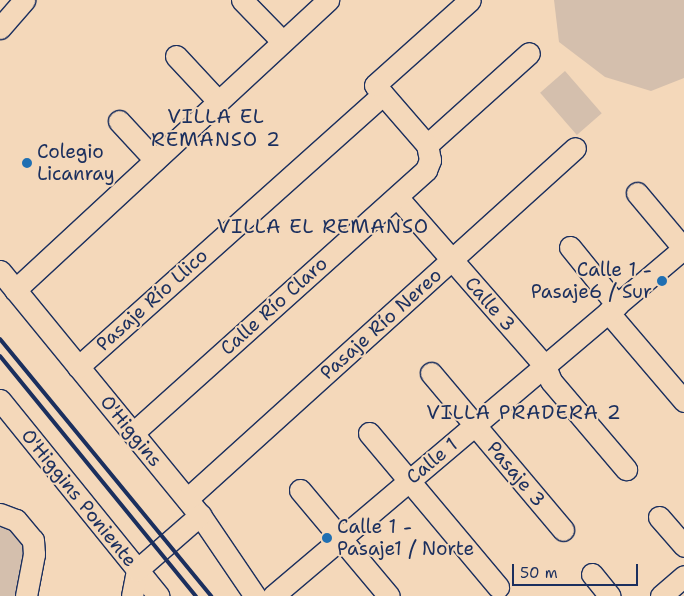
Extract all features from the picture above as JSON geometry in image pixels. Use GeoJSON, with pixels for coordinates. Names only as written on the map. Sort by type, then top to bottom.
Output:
{"type":"FeatureCollection","features":[{"type":"Feature","properties":{"kind":"street"},"geometry":{"type":"LineString","coordinates":[[0,28],[24,0]]}},
{"type":"Feature","properties":{"kind":"street"},"geometry":{"type":"LineString","coordinates":[[242,0],[282,41]]}},
{"type":"Feature","properties":{"kind":"street","name":"Pasaje Río Llico"},"geometry":{"type":"LineString","coordinates":[[78,367],[379,90],[470,0]]}},
{"type":"Feature","properties":{"kind":"street"},"geometry":{"type":"LineString","coordinates":[[15,290],[325,1]]}},
{"type":"Feature","properties":{"kind":"street"},"geometry":{"type":"LineString","coordinates":[[379,90],[427,145],[529,53]]}},
{"type":"Feature","properties":{"kind":"street"},"geometry":{"type":"LineString","coordinates":[[176,56],[218,101]]}},
{"type":"Feature","properties":{"kind":"street"},"geometry":{"type":"LineString","coordinates":[[119,121],[155,160]]}},
{"type":"Feature","properties":{"kind":"street","name":"Calle Río Claro"},"geometry":{"type":"LineString","coordinates":[[133,433],[397,197],[429,165],[430,155],[427,145]]}},
{"type":"Feature","properties":{"kind":"street","name":"Pasaje Río Nereo"},"geometry":{"type":"LineString","coordinates":[[137,570],[194,507],[452,260],[575,148]]}},
{"type":"Feature","properties":{"kind":"street"},"geometry":{"type":"LineString","coordinates":[[637,193],[682,255]]}},
{"type":"Feature","properties":{"kind":"street","name":"Calle 3"},"geometry":{"type":"LineString","coordinates":[[397,197],[545,366],[551,380],[626,469]]}},
{"type":"Feature","properties":{"kind":"street"},"geometry":{"type":"LineString","coordinates":[[570,247],[613,309],[684,401]]}},
{"type":"Feature","properties":{"kind":"street","name":"Calle 1"},"geometry":{"type":"LineString","coordinates":[[273,596],[613,309],[682,255]]}},
{"type":"Feature","properties":{"kind":"street","name":"O'Higgins"},"geometry":{"type":"LineString","coordinates":[[0,271],[194,507],[255,596]]}},
{"type":"Feature","properties":{"kind":"street","name":"Pasaje 3"},"geometry":{"type":"LineString","coordinates":[[431,373],[563,530]]}},
{"type":"Feature","properties":{"kind":"street","name":"O'Higgins Poniente"},"geometry":{"type":"LineString","coordinates":[[0,400],[159,596]]}},
{"type":"Feature","properties":{"kind":"street"},"geometry":{"type":"LineString","coordinates":[[369,433],[498,587]]}},
{"type":"Feature","properties":{"kind":"street"},"geometry":{"type":"LineString","coordinates":[[300,490],[389,596]]}},
{"type":"Feature","properties":{"kind":"street"},"geometry":{"type":"LineString","coordinates":[[2,508],[16,520],[33,540],[34,554],[26,596]]}},
{"type":"Feature","properties":{"kind":"street"},"geometry":{"type":"LineString","coordinates":[[659,518],[684,546]]}},
{"type":"Feature","properties":{"kind":"street"},"geometry":{"type":"LineString","coordinates":[[132,596],[137,570]]}},
{"type":"Feature","properties":{"kind":"street"},"geometry":{"type":"LineString","coordinates":[[592,574],[610,596]]}},
{"type":"Feature","properties":{"kind":"street"},"geometry":{"type":"LineString","coordinates":[[660,596],[684,576]]}},
{"type":"Feature","properties":{"kind":"shaded area"},"geometry":{"type":"Polygon","coordinates":[[[554,0],[684,0],[684,78],[651,91],[605,77],[559,42],[554,0]]]}},
{"type":"Feature","properties":{"kind":"shaded area"},"geometry":{"type":"Polygon","coordinates":[[[565,71],[602,113],[577,135],[540,93],[565,71]]]}},
{"type":"Feature","properties":{"kind":"shaded area"},"geometry":{"type":"Polygon","coordinates":[[[0,525],[11,528],[25,545],[17,596],[0,596],[0,525]]]}},
{"type":"Feature","properties":{"kind":"railway"},"geometry":{"type":"LineString","coordinates":[[0,339],[211,596]]}},
{"type":"Feature","properties":{"kind":"railway"},"geometry":{"type":"LineString","coordinates":[[0,356],[196,596]]}},
{"type":"Feature","properties":{"kind":"place","name":"Colegio Licanray"},"geometry":{"type":"Point","coordinates":[27,163]}},
{"type":"Feature","properties":{"kind":"place","name":"Calle 1 - Pasaje6 / Sur"},"geometry":{"type":"Point","coordinates":[662,281]}},
{"type":"Feature","properties":{"kind":"place","name":"Calle 1 - Pasaje1 / Norte"},"geometry":{"type":"Point","coordinates":[327,538]}},
{"type":"Feature","properties":{"kind":"district","name":"VILLA EL REMANSO 2"},"geometry":{"type":"Point","coordinates":[216,128]}},
{"type":"Feature","properties":{"kind":"district","name":"VILLA EL REMANSO"},"geometry":{"type":"Point","coordinates":[323,226]}},
{"type":"Feature","properties":{"kind":"district","name":"VILLA PRADERA 2"},"geometry":{"type":"Point","coordinates":[524,412]}}]}
